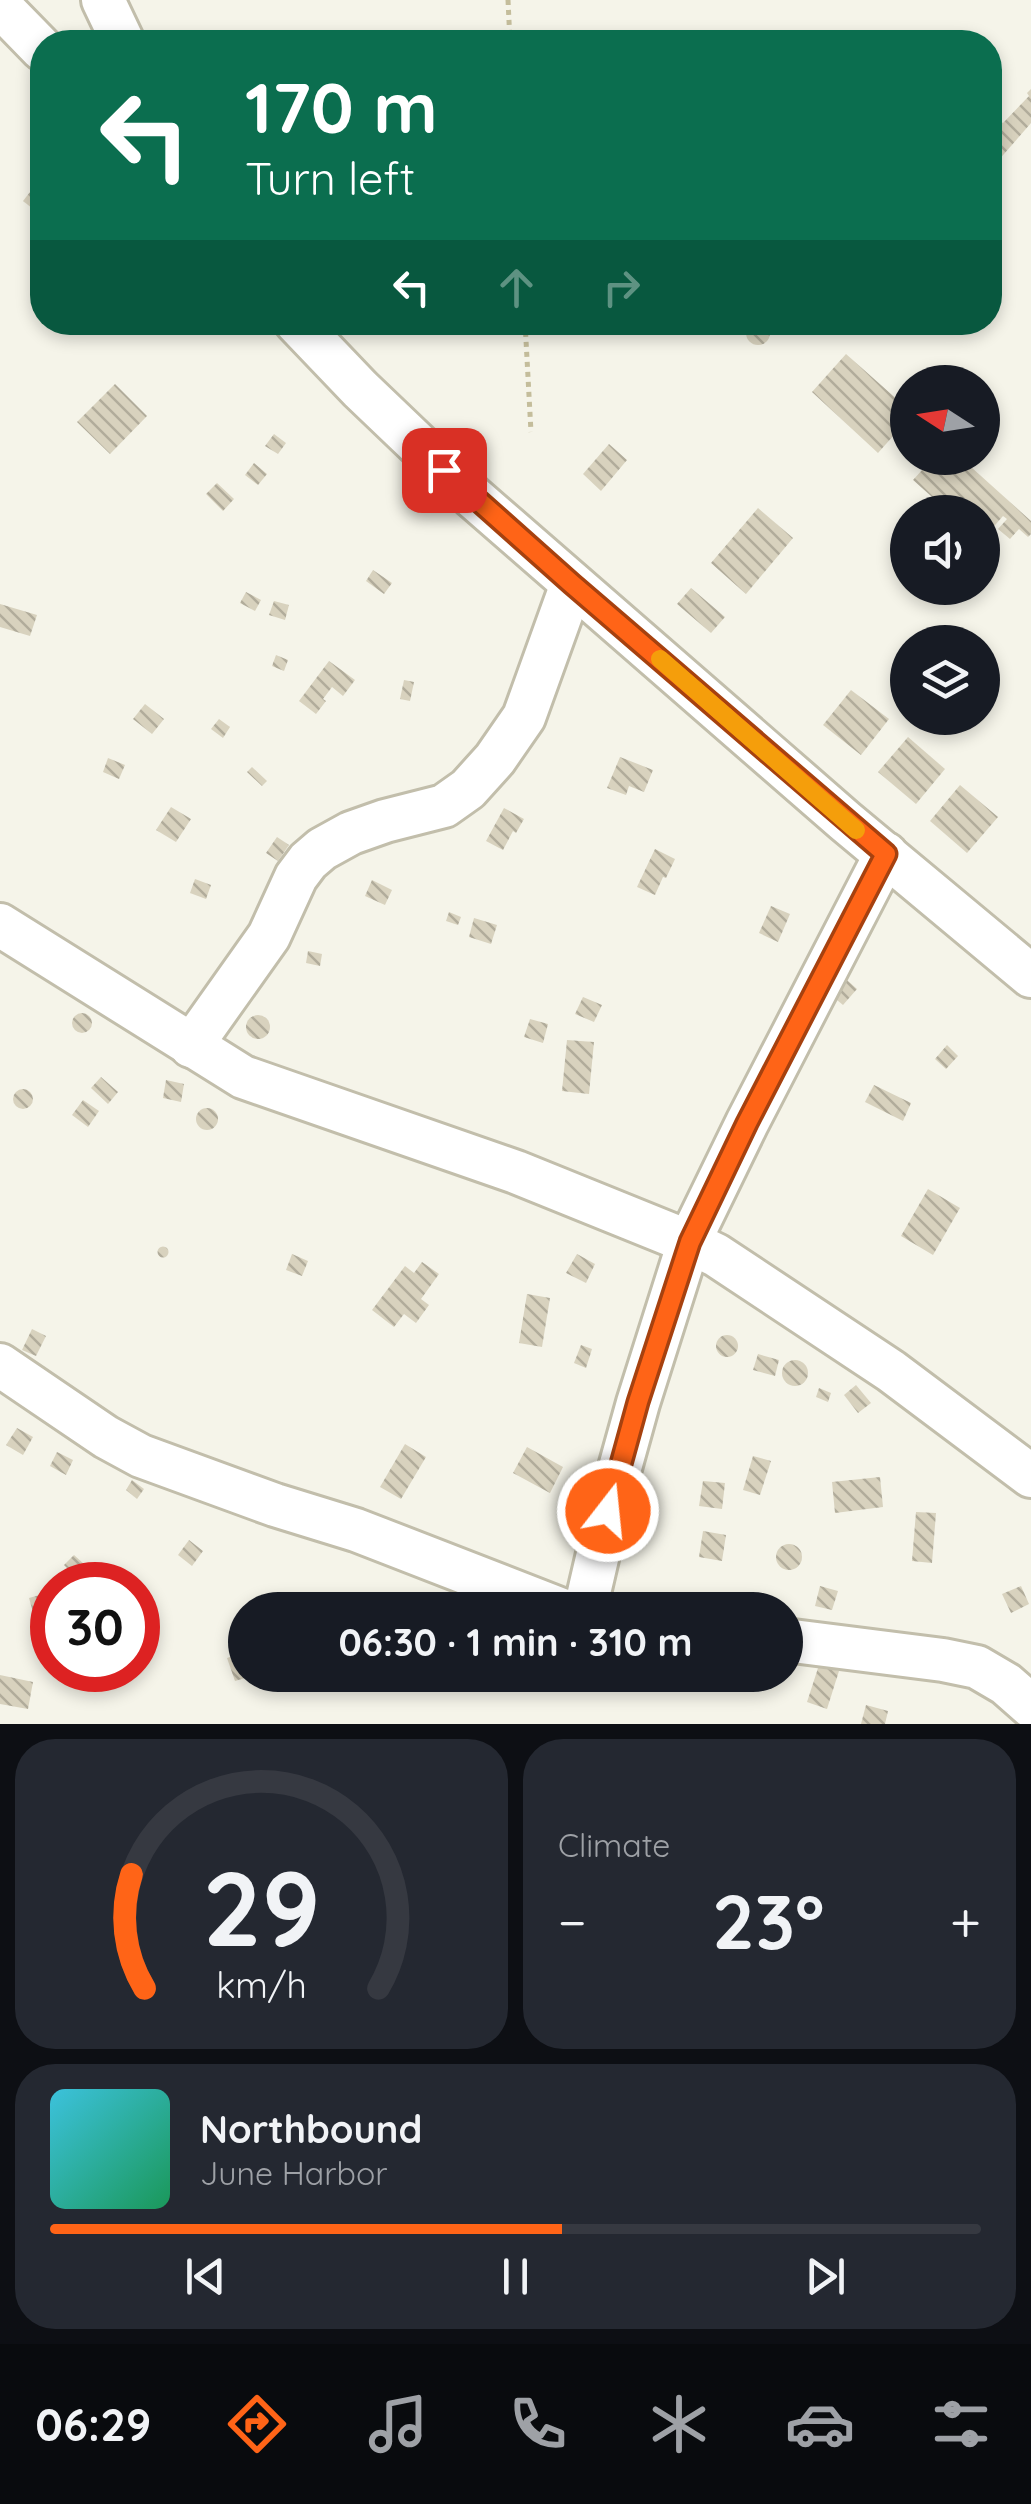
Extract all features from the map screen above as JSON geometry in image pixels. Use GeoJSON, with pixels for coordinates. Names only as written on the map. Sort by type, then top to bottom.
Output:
{"type":"FeatureCollection","features":[{"type":"Feature","properties":{"kind":"street"},"geometry":{"type":"LineString","coordinates":[[103,0],[117,30]]}},
{"type":"Feature","properties":{"kind":"street"},"geometry":{"type":"LineString","coordinates":[[0,6],[30,37]]}},
{"type":"Feature","properties":{"kind":"street"},"geometry":{"type":"LineString","coordinates":[[308,335],[472,498],[1031,976]]}},
{"type":"Feature","properties":{"kind":"street"},"geometry":{"type":"LineString","coordinates":[[191,1046],[262,949],[296,877],[308,862],[351,833],[444,806],[468,789],[496,759],[524,716],[572,584]]}},
{"type":"Feature","properties":{"kind":"street"},"geometry":{"type":"LineString","coordinates":[[589,1592],[638,1402],[690,1242],[886,854]]}},
{"type":"Feature","properties":{"kind":"street"},"geometry":{"type":"LineString","coordinates":[[0,926],[243,1077],[516,1172],[690,1242],[740,1270],[891,1371],[1031,1476]]}},
{"type":"Feature","properties":{"kind":"street"},"geometry":{"type":"LineString","coordinates":[[0,1365],[106,1437],[141,1456],[239,1493],[356,1530],[516,1592]]}},
{"type":"Feature","properties":{"kind":"street"},"geometry":{"type":"LineString","coordinates":[[803,1642],[977,1668],[1006,1684],[1031,1706]]}},
{"type":"Feature","properties":{"kind":"path"},"geometry":{"type":"LineString","coordinates":[[508,0],[509,30]]}},
{"type":"Feature","properties":{"kind":"path"},"geometry":{"type":"LineString","coordinates":[[526,335],[530,432]]}},
{"type":"Feature","properties":{"kind":"building"},"geometry":{"type":"Polygon","coordinates":[[[1031,89],[1031,123],[1002,156],[1002,122],[1029,96],[1031,89]]]}},
{"type":"Feature","properties":{"kind":"building"},"geometry":{"type":"Polygon","coordinates":[[[746,335],[770,335],[758,345],[746,335]]]}},
{"type":"Feature","properties":{"kind":"building"},"geometry":{"type":"Polygon","coordinates":[[[846,354],[890,393],[890,440],[878,453],[812,392],[846,354]]]}},
{"type":"Feature","properties":{"kind":"building"},"geometry":{"type":"Polygon","coordinates":[[[115,384],[147,416],[110,454],[77,422],[115,384]]]}},
{"type":"Feature","properties":{"kind":"building"},"geometry":{"type":"Polygon","coordinates":[[[274,434],[286,443],[278,454],[265,446],[274,434]]]}},
{"type":"Feature","properties":{"kind":"building"},"geometry":{"type":"Polygon","coordinates":[[[609,444],[627,460],[601,491],[583,474],[609,444]]]}},
{"type":"Feature","properties":{"kind":"building"},"geometry":{"type":"Polygon","coordinates":[[[254,463],[267,474],[258,485],[245,475],[254,463]]]}},
{"type":"Feature","properties":{"kind":"building"},"geometry":{"type":"Polygon","coordinates":[[[918,475],[980,475],[1031,521],[1031,534],[1028,537],[1019,529],[1010,539],[1000,531],[1007,519],[1003,516],[1000,519],[1000,495],[930,495],[913,480],[918,475]]]}},
{"type":"Feature","properties":{"kind":"building"},"geometry":{"type":"Polygon","coordinates":[[[217,483],[234,499],[223,511],[206,494],[217,483]]]}},
{"type":"Feature","properties":{"kind":"building"},"geometry":{"type":"Polygon","coordinates":[[[758,508],[793,538],[746,594],[711,563],[758,508]]]}},
{"type":"Feature","properties":{"kind":"building"},"geometry":{"type":"Polygon","coordinates":[[[373,570],[392,583],[384,594],[366,581],[373,570]]]}},
{"type":"Feature","properties":{"kind":"building"},"geometry":{"type":"Polygon","coordinates":[[[691,588],[725,617],[711,633],[677,604],[691,588]]]}},
{"type":"Feature","properties":{"kind":"building"},"geometry":{"type":"Polygon","coordinates":[[[246,592],[261,600],[255,611],[240,603],[246,592]]]}},
{"type":"Feature","properties":{"kind":"building"},"geometry":{"type":"Polygon","coordinates":[[[274,601],[289,605],[285,620],[269,615],[274,601]]]}},
{"type":"Feature","properties":{"kind":"building"},"geometry":{"type":"Polygon","coordinates":[[[0,604],[37,615],[30,636],[0,627],[0,604]]]}},
{"type":"Feature","properties":{"kind":"building"},"geometry":{"type":"Polygon","coordinates":[[[276,655],[288,660],[284,671],[272,666],[276,655]]]}},
{"type":"Feature","properties":{"kind":"building"},"geometry":{"type":"Polygon","coordinates":[[[329,661],[355,680],[343,696],[332,687],[316,714],[299,701],[329,661]]]}},
{"type":"Feature","properties":{"kind":"building"},"geometry":{"type":"Polygon","coordinates":[[[404,680],[414,682],[410,701],[400,699],[404,680]]]}},
{"type":"Feature","properties":{"kind":"building"},"geometry":{"type":"Polygon","coordinates":[[[851,690],[889,719],[861,755],[823,725],[851,690]]]}},
{"type":"Feature","properties":{"kind":"building"},"geometry":{"type":"Polygon","coordinates":[[[145,704],[164,719],[152,734],[133,719],[145,704]]]}},
{"type":"Feature","properties":{"kind":"building"},"geometry":{"type":"Polygon","coordinates":[[[219,719],[230,727],[223,738],[211,729],[219,719]]]}},
{"type":"Feature","properties":{"kind":"building"},"geometry":{"type":"Polygon","coordinates":[[[908,737],[945,769],[916,804],[878,772],[908,737]]]}},
{"type":"Feature","properties":{"kind":"building"},"geometry":{"type":"Polygon","coordinates":[[[620,757],[653,770],[644,792],[629,786],[626,795],[607,788],[620,757]]]}},
{"type":"Feature","properties":{"kind":"building"},"geometry":{"type":"Polygon","coordinates":[[[108,758],[125,765],[119,779],[103,772],[108,758]]]}},
{"type":"Feature","properties":{"kind":"building"},"geometry":{"type":"Polygon","coordinates":[[[252,767],[267,781],[262,786],[247,772],[252,767]]]}},
{"type":"Feature","properties":{"kind":"building"},"geometry":{"type":"Polygon","coordinates":[[[960,785],[998,817],[967,853],[930,821],[960,785]]]}},
{"type":"Feature","properties":{"kind":"building"},"geometry":{"type":"Polygon","coordinates":[[[171,807],[191,819],[176,842],[156,830],[171,807]]]}},
{"type":"Feature","properties":{"kind":"building"},"geometry":{"type":"Polygon","coordinates":[[[504,808],[524,819],[503,850],[486,841],[504,808]]]}},
{"type":"Feature","properties":{"kind":"building"},"geometry":{"type":"Polygon","coordinates":[[[277,837],[289,845],[278,861],[266,853],[277,837]]]}},
{"type":"Feature","properties":{"kind":"building"},"geometry":{"type":"Polygon","coordinates":[[[655,849],[675,859],[655,895],[637,887],[655,849]]]}},
{"type":"Feature","properties":{"kind":"building"},"geometry":{"type":"Polygon","coordinates":[[[195,879],[211,885],[206,899],[190,893],[195,879]]]}},
{"type":"Feature","properties":{"kind":"building"},"geometry":{"type":"Polygon","coordinates":[[[372,880],[392,890],[385,905],[365,896],[372,880]]]}},
{"type":"Feature","properties":{"kind":"building"},"geometry":{"type":"Polygon","coordinates":[[[771,906],[790,914],[778,942],[759,933],[771,906]]]}},
{"type":"Feature","properties":{"kind":"building"},"geometry":{"type":"Polygon","coordinates":[[[449,912],[461,917],[458,925],[446,921],[449,912]]]}},
{"type":"Feature","properties":{"kind":"building"},"geometry":{"type":"Polygon","coordinates":[[[474,918],[497,925],[491,944],[469,937],[474,918]]]}},
{"type":"Feature","properties":{"kind":"building"},"geometry":{"type":"Polygon","coordinates":[[[308,951],[322,954],[320,966],[306,963],[308,951]]]}},
{"type":"Feature","properties":{"kind":"building"},"geometry":{"type":"Polygon","coordinates":[[[838,972],[857,989],[843,1005],[824,989],[838,972]]]}},
{"type":"Feature","properties":{"kind":"building"},"geometry":{"type":"Polygon","coordinates":[[[583,997],[602,1005],[594,1022],[575,1014],[583,997]]]}},
{"type":"Feature","properties":{"kind":"building"},"geometry":{"type":"Polygon","coordinates":[[[82,1013],[92,1023],[82,1033],[72,1023],[82,1013]]]}},
{"type":"Feature","properties":{"kind":"building"},"geometry":{"type":"Polygon","coordinates":[[[258,1015],[270,1027],[258,1039],[246,1027],[258,1015]]]}},
{"type":"Feature","properties":{"kind":"building"},"geometry":{"type":"Polygon","coordinates":[[[530,1019],[548,1024],[543,1043],[524,1037],[530,1019]]]}},
{"type":"Feature","properties":{"kind":"building"},"geometry":{"type":"Polygon","coordinates":[[[567,1040],[594,1042],[589,1094],[562,1091],[567,1040]]]}},
{"type":"Feature","properties":{"kind":"building"},"geometry":{"type":"Polygon","coordinates":[[[947,1045],[958,1056],[946,1069],[935,1059],[947,1045]]]}},
{"type":"Feature","properties":{"kind":"building"},"geometry":{"type":"Polygon","coordinates":[[[101,1077],[118,1092],[108,1104],[91,1088],[101,1077]]]}},
{"type":"Feature","properties":{"kind":"building"},"geometry":{"type":"Polygon","coordinates":[[[166,1080],[184,1084],[181,1102],[163,1098],[166,1080]]]}},
{"type":"Feature","properties":{"kind":"building"},"geometry":{"type":"Polygon","coordinates":[[[874,1085],[911,1103],[903,1121],[865,1102],[874,1085]]]}},
{"type":"Feature","properties":{"kind":"building"},"geometry":{"type":"Polygon","coordinates":[[[23,1089],[33,1099],[23,1109],[13,1099],[23,1089]]]}},
{"type":"Feature","properties":{"kind":"building"},"geometry":{"type":"Polygon","coordinates":[[[83,1100],[99,1111],[88,1127],[72,1115],[83,1100]]]}},
{"type":"Feature","properties":{"kind":"building"},"geometry":{"type":"Polygon","coordinates":[[[207,1108],[215,1111],[215,1127],[207,1130],[199,1127],[196,1119],[199,1111],[207,1108]]]}},
{"type":"Feature","properties":{"kind":"building"},"geometry":{"type":"Polygon","coordinates":[[[928,1189],[960,1208],[933,1255],[901,1236],[928,1189]]]}},
{"type":"Feature","properties":{"kind":"building"},"geometry":{"type":"Polygon","coordinates":[[[163,1246],[169,1252],[163,1258],[157,1252],[163,1246]]]}},
{"type":"Feature","properties":{"kind":"building"},"geometry":{"type":"Polygon","coordinates":[[[292,1254],[308,1261],[302,1276],[286,1270],[292,1254]]]}},
{"type":"Feature","properties":{"kind":"building"},"geometry":{"type":"Polygon","coordinates":[[[577,1254],[595,1264],[586,1283],[566,1273],[577,1254]]]}},
{"type":"Feature","properties":{"kind":"building"},"geometry":{"type":"Polygon","coordinates":[[[422,1262],[439,1274],[421,1299],[429,1305],[416,1323],[404,1314],[394,1327],[372,1310],[405,1266],[414,1273],[422,1262]]]}},
{"type":"Feature","properties":{"kind":"building"},"geometry":{"type":"Polygon","coordinates":[[[527,1294],[550,1298],[542,1347],[519,1343],[527,1294]]]}},
{"type":"Feature","properties":{"kind":"building"},"geometry":{"type":"Polygon","coordinates":[[[32,1329],[46,1336],[36,1356],[22,1350],[32,1329]]]}},
{"type":"Feature","properties":{"kind":"building"},"geometry":{"type":"Polygon","coordinates":[[[727,1335],[735,1338],[735,1354],[727,1357],[719,1354],[716,1346],[719,1338],[727,1335]]]}},
{"type":"Feature","properties":{"kind":"building"},"geometry":{"type":"Polygon","coordinates":[[[581,1345],[592,1349],[586,1368],[574,1363],[581,1345]]]}},
{"type":"Feature","properties":{"kind":"building"},"geometry":{"type":"Polygon","coordinates":[[[758,1354],[779,1360],[775,1376],[753,1370],[758,1354]]]}},
{"type":"Feature","properties":{"kind":"building"},"geometry":{"type":"Polygon","coordinates":[[[795,1360],[804,1364],[808,1373],[804,1382],[795,1386],[786,1382],[782,1373],[786,1364],[795,1360]]]}},
{"type":"Feature","properties":{"kind":"building"},"geometry":{"type":"Polygon","coordinates":[[[856,1385],[871,1403],[858,1413],[844,1395],[856,1385]]]}},
{"type":"Feature","properties":{"kind":"building"},"geometry":{"type":"Polygon","coordinates":[[[819,1388],[831,1393],[828,1402],[816,1397],[819,1388]]]}},
{"type":"Feature","properties":{"kind":"building"},"geometry":{"type":"Polygon","coordinates":[[[17,1428],[33,1437],[23,1455],[6,1445],[17,1428]]]}},
{"type":"Feature","properties":{"kind":"building"},"geometry":{"type":"Polygon","coordinates":[[[405,1444],[426,1457],[401,1499],[380,1487],[405,1444]]]}},
{"type":"Feature","properties":{"kind":"building"},"geometry":{"type":"Polygon","coordinates":[[[527,1447],[563,1467],[550,1493],[513,1473],[527,1447]]]}},
{"type":"Feature","properties":{"kind":"building"},"geometry":{"type":"Polygon","coordinates":[[[57,1452],[73,1460],[66,1475],[50,1466],[57,1452]]]}},
{"type":"Feature","properties":{"kind":"building"},"geometry":{"type":"Polygon","coordinates":[[[753,1456],[771,1461],[760,1495],[743,1490],[753,1456]]]}},
{"type":"Feature","properties":{"kind":"building"},"geometry":{"type":"Polygon","coordinates":[[[880,1477],[883,1507],[835,1513],[832,1482],[880,1477]]]}},
{"type":"Feature","properties":{"kind":"building"},"geometry":{"type":"Polygon","coordinates":[[[132,1480],[144,1489],[137,1499],[126,1490],[132,1480]]]}},
{"type":"Feature","properties":{"kind":"building"},"geometry":{"type":"Polygon","coordinates":[[[703,1481],[725,1483],[722,1509],[699,1506],[703,1481]]]}},
{"type":"Feature","properties":{"kind":"building"},"geometry":{"type":"Polygon","coordinates":[[[916,1512],[936,1513],[932,1563],[912,1561],[916,1512]]]}},
{"type":"Feature","properties":{"kind":"building"},"geometry":{"type":"Polygon","coordinates":[[[703,1531],[726,1535],[722,1561],[699,1557],[703,1531]]]}},
{"type":"Feature","properties":{"kind":"building"},"geometry":{"type":"Polygon","coordinates":[[[189,1540],[203,1551],[192,1566],[178,1555],[189,1540]]]}},
{"type":"Feature","properties":{"kind":"building"},"geometry":{"type":"Polygon","coordinates":[[[789,1544],[798,1548],[802,1557],[798,1566],[789,1570],[780,1566],[776,1557],[780,1548],[789,1544]]]}},
{"type":"Feature","properties":{"kind":"building"},"geometry":{"type":"Polygon","coordinates":[[[820,1586],[838,1591],[832,1610],[815,1606],[820,1586]]]}},
{"type":"Feature","properties":{"kind":"building"},"geometry":{"type":"Polygon","coordinates":[[[1021,1586],[1029,1604],[1011,1613],[1002,1594],[1021,1586]]]}},
{"type":"Feature","properties":{"kind":"building"},"geometry":{"type":"Polygon","coordinates":[[[819,1665],[839,1671],[827,1709],[807,1702],[819,1665]]]}},
{"type":"Feature","properties":{"kind":"building"},"geometry":{"type":"Polygon","coordinates":[[[0,1675],[30,1681],[28,1709],[0,1704],[0,1675]]]}},
{"type":"Feature","properties":{"kind":"building"},"geometry":{"type":"Polygon","coordinates":[[[866,1705],[888,1711],[885,1724],[861,1724],[866,1705]]]}},
{"type":"Feature","properties":{"kind":"slow traffic"},"geometry":{"type":"LineString","coordinates":[[660,659],[856,830]]}},
{"type":"Feature","properties":{"kind":"route"},"geometry":{"type":"LineString","coordinates":[[444,470],[886,854],[690,1242],[638,1402],[608,1511]]}}]}
